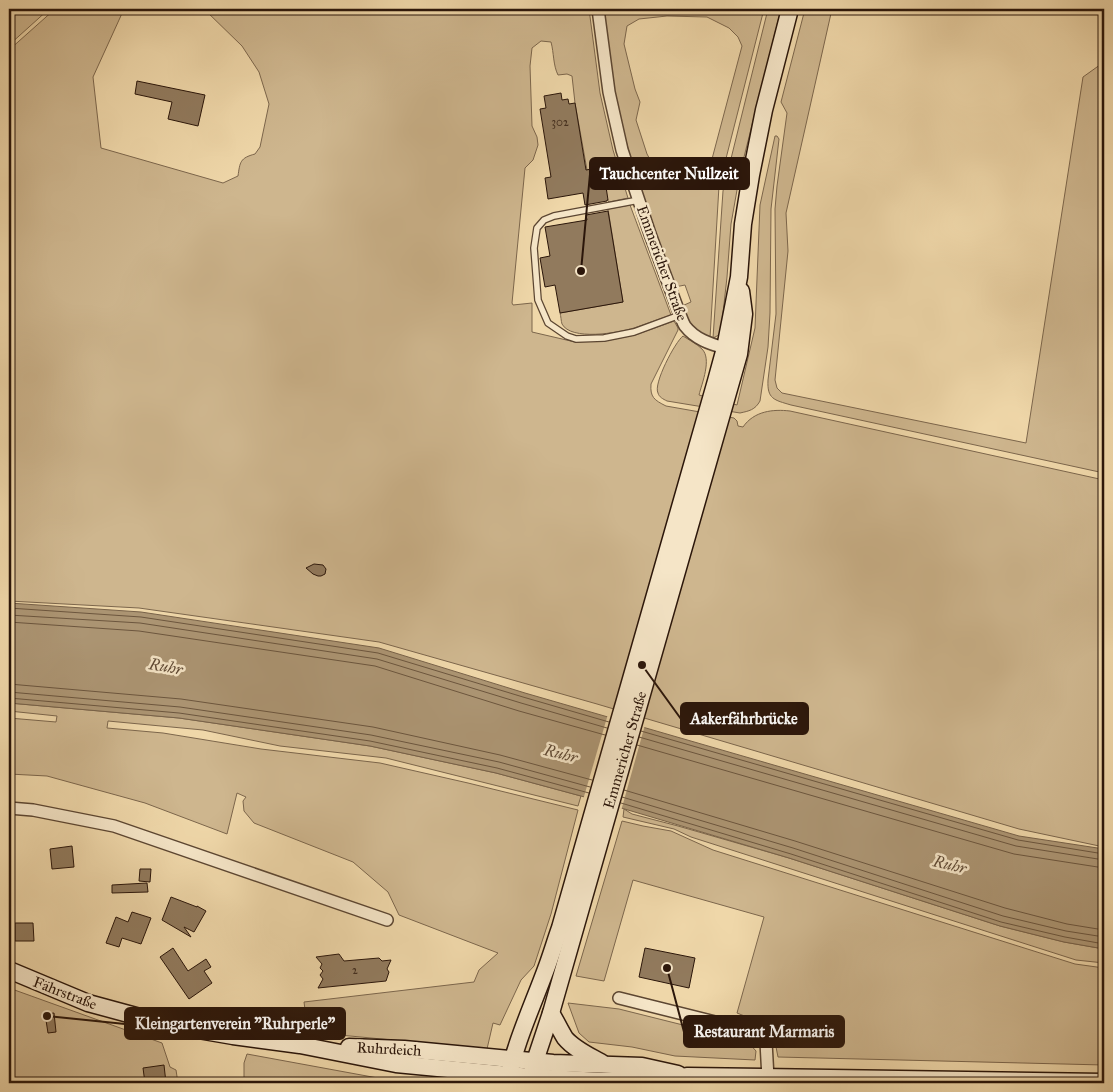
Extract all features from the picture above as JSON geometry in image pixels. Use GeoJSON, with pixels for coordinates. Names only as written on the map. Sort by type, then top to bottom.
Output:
{"type":"FeatureCollection","features":[{"type":"Feature","properties":{"kind":"main road","name":"Emmericher Straße"},"geometry":{"type":"LineString","coordinates":[[718,400],[716,381],[725,348],[739,277],[743,224],[751,175],[764,110],[790,9]]}},
{"type":"Feature","properties":{"kind":"main road","name":"Emmericher Straße"},"geometry":{"type":"LineString","coordinates":[[532,1074],[551,1014],[567,930],[718,400],[739,354],[744,314],[739,277]]}},
{"type":"Feature","properties":{"kind":"main road","name":"Emmericher Straße"},"geometry":{"type":"LineString","coordinates":[[510,1073],[523,1028],[547,966],[567,930]]}},
{"type":"Feature","properties":{"kind":"main road","name":"Fährstraße"},"geometry":{"type":"LineString","coordinates":[[9,970],[88,1003],[169,1025],[300,1046]]}},
{"type":"Feature","properties":{"kind":"main road"},"geometry":{"type":"LineString","coordinates":[[551,1014],[571,1044],[604,1064]]}},
{"type":"Feature","properties":{"kind":"main road","name":"Ruhrdeich"},"geometry":{"type":"LineString","coordinates":[[300,1046],[396,1064],[601,1081],[655,1081],[688,1076],[1104,1082]]}},
{"type":"Feature","properties":{"kind":"main road","name":"Ruhrdeich"},"geometry":{"type":"LineString","coordinates":[[532,1074],[552,1063],[642,1066],[688,1076]]}},
{"type":"Feature","properties":{"kind":"street","name":"Emmericher Straße"},"geometry":{"type":"LineString","coordinates":[[598,9],[609,92],[622,150],[680,315],[685,326],[700,339],[725,348]]}},
{"type":"Feature","properties":{"kind":"street"},"geometry":{"type":"LineString","coordinates":[[9,808],[33,810],[114,826],[387,920]]}},
{"type":"Feature","properties":{"kind":"street"},"geometry":{"type":"LineString","coordinates":[[619,998],[755,1032],[762,1036],[766,1042],[768,1078]]}},
{"type":"Feature","properties":{"kind":"lane"},"geometry":{"type":"LineString","coordinates":[[639,200],[554,216],[544,220],[537,228],[534,248],[538,300],[548,323],[567,336],[576,339],[604,338],[634,332],[680,315]]}},
{"type":"Feature","properties":{"kind":"shaded area"},"geometry":{"type":"Polygon","coordinates":[[[9,9],[49,9],[9,45],[9,9]]]}},
{"type":"Feature","properties":{"kind":"shaded area"},"geometry":{"type":"Polygon","coordinates":[[[55,9],[124,9],[93,77],[101,148],[223,183],[238,176],[242,161],[246,157],[255,154],[260,147],[269,104],[259,72],[242,46],[204,9],[589,9],[600,93],[613,150],[628,198],[609,202],[587,170],[572,76],[567,74],[558,75],[551,42],[541,41],[532,48],[530,66],[532,126],[538,145],[533,160],[525,168],[513,305],[532,303],[532,332],[575,342],[605,341],[635,335],[674,321],[678,330],[651,384],[651,392],[654,398],[666,406],[734,418],[738,426],[743,427],[758,414],[777,410],[790,411],[1104,480],[1104,847],[1019,829],[597,704],[379,642],[139,608],[9,601],[9,50],[55,9]]]}},
{"type":"Feature","properties":{"kind":"shaded area"},"geometry":{"type":"Polygon","coordinates":[[[603,9],[764,9],[719,186],[710,338],[696,329],[686,316],[682,306],[691,302],[685,285],[675,287],[649,216],[627,144],[615,95],[603,9]],[[667,16],[639,19],[627,26],[624,44],[640,102],[636,120],[647,154],[657,172],[674,180],[699,182],[708,174],[742,46],[738,37],[729,28],[707,17],[667,16]]]}},
{"type":"Feature","properties":{"kind":"shaded area"},"geometry":{"type":"Polygon","coordinates":[[[768,9],[781,9],[740,173],[731,224],[721,331],[719,335],[713,338],[723,191],[768,9]]]}},
{"type":"Feature","properties":{"kind":"shaded area"},"geometry":{"type":"Polygon","coordinates":[[[805,9],[832,9],[786,213],[788,251],[775,380],[777,388],[782,393],[1026,443],[1083,77],[1104,62],[1104,473],[791,405],[776,400],[770,395],[768,380],[776,314],[775,209],[787,113],[781,102],[805,9]]]}},
{"type":"Feature","properties":{"kind":"shaded area"},"geometry":{"type":"Polygon","coordinates":[[[775,136],[779,139],[771,209],[770,313],[768,347],[760,401],[749,411],[740,413],[667,401],[661,398],[657,388],[670,354],[683,336],[700,347],[705,353],[706,365],[699,395],[737,405],[755,328],[760,205],[775,136]]]}},
{"type":"Feature","properties":{"kind":"shaded area"},"geometry":{"type":"Polygon","coordinates":[[[630,205],[671,315],[617,332],[585,334],[567,329],[562,324],[560,313],[623,302],[608,209],[630,205]]]}},
{"type":"Feature","properties":{"kind":"shaded area"},"geometry":{"type":"Polygon","coordinates":[[[9,703],[179,718],[370,746],[496,773],[581,796],[578,806],[386,758],[280,746],[203,730],[108,721],[107,728],[163,733],[261,749],[380,763],[578,810],[551,914],[534,966],[521,980],[500,1025],[493,1023],[487,1049],[308,1032],[304,1002],[474,982],[479,970],[498,953],[399,915],[388,892],[353,862],[254,823],[244,811],[243,801],[246,797],[237,793],[227,834],[145,803],[47,776],[9,774],[9,718],[56,722],[57,716],[9,711],[9,703]]]}},
{"type":"Feature","properties":{"kind":"shaded area"},"geometry":{"type":"Polygon","coordinates":[[[624,809],[632,814],[789,858],[1000,926],[1064,942],[1104,949],[1104,963],[1076,960],[691,837],[674,829],[623,817],[624,809]]]}},
{"type":"Feature","properties":{"kind":"shaded area"},"geometry":{"type":"Polygon","coordinates":[[[622,821],[671,831],[713,850],[1075,964],[1104,968],[1104,1065],[778,1057],[772,1027],[737,1013],[764,917],[633,880],[604,981],[576,976],[622,821]]]}},
{"type":"Feature","properties":{"kind":"shaded area"},"geometry":{"type":"Polygon","coordinates":[[[9,988],[162,1043],[170,1067],[176,1070],[178,1083],[9,1083],[9,988]]]}},
{"type":"Feature","properties":{"kind":"shaded area"},"geometry":{"type":"Polygon","coordinates":[[[568,1003],[619,1009],[747,1041],[756,1051],[755,1060],[675,1056],[632,1047],[589,1042],[579,1033],[568,1003]]]}},
{"type":"Feature","properties":{"kind":"shaded area"},"geometry":{"type":"Polygon","coordinates":[[[247,1054],[405,1083],[225,1083],[244,1080],[244,1063],[247,1054]]]}},
{"type":"Feature","properties":{"kind":"water","name":"Ruhr"},"geometry":{"type":"Polygon","coordinates":[[[9,603],[141,612],[379,648],[525,693],[1019,836],[1104,849],[1104,949],[1064,942],[1000,926],[789,858],[581,796],[496,773],[370,746],[179,718],[9,703],[9,603]]]}},
{"type":"Feature","properties":{"kind":"pier"},"geometry":{"type":"Polygon","coordinates":[[[608,714],[645,725],[621,811],[583,800],[608,714]]]}},
{"type":"Feature","properties":{"kind":"building"},"geometry":{"type":"Polygon","coordinates":[[[137,81],[205,95],[198,126],[168,119],[172,102],[135,94],[137,81]]]}},
{"type":"Feature","properties":{"kind":"building"},"geometry":{"type":"Polygon","coordinates":[[[561,93],[562,100],[568,99],[569,104],[575,103],[586,170],[603,167],[607,201],[585,205],[583,193],[548,199],[545,178],[551,177],[540,109],[546,108],[544,96],[561,93]]]}},
{"type":"Feature","properties":{"kind":"building"},"geometry":{"type":"Polygon","coordinates":[[[608,211],[623,302],[560,313],[555,285],[545,287],[540,258],[550,256],[545,227],[587,220],[586,215],[608,211]]]}},
{"type":"Feature","properties":{"kind":"building"},"geometry":{"type":"Polygon","coordinates":[[[314,564],[323,565],[326,569],[325,574],[318,576],[306,568],[314,564]]]}},
{"type":"Feature","properties":{"kind":"building"},"geometry":{"type":"Polygon","coordinates":[[[72,846],[74,867],[52,869],[50,849],[72,846]]]}},
{"type":"Feature","properties":{"kind":"building"},"geometry":{"type":"Polygon","coordinates":[[[140,869],[151,869],[150,882],[139,881],[140,869]]]}},
{"type":"Feature","properties":{"kind":"building"},"geometry":{"type":"Polygon","coordinates":[[[147,883],[148,892],[112,893],[112,885],[147,883]]]}},
{"type":"Feature","properties":{"kind":"building"},"geometry":{"type":"Polygon","coordinates":[[[171,897],[206,911],[194,932],[184,927],[191,937],[162,920],[171,897]]]}},
{"type":"Feature","properties":{"kind":"building"},"geometry":{"type":"Polygon","coordinates":[[[132,912],[151,918],[141,944],[122,938],[119,947],[106,943],[116,917],[128,922],[132,912]]]}},
{"type":"Feature","properties":{"kind":"building"},"geometry":{"type":"Polygon","coordinates":[[[15,923],[33,923],[34,941],[15,941],[15,923]]]}},
{"type":"Feature","properties":{"kind":"building"},"geometry":{"type":"Polygon","coordinates":[[[173,948],[188,971],[206,959],[211,967],[204,971],[212,983],[189,999],[160,957],[173,948]]]}},
{"type":"Feature","properties":{"kind":"building"},"geometry":{"type":"Polygon","coordinates":[[[645,948],[695,958],[689,988],[639,977],[645,948]]]}},
{"type":"Feature","properties":{"kind":"building"},"geometry":{"type":"Polygon","coordinates":[[[339,954],[344,961],[379,958],[382,961],[391,960],[387,969],[389,972],[386,981],[318,988],[323,979],[320,975],[323,971],[320,968],[322,964],[316,957],[339,954]]]}},
{"type":"Feature","properties":{"kind":"building"},"geometry":{"type":"Polygon","coordinates":[[[54,1013],[56,1032],[48,1033],[45,1014],[54,1013]]]}},
{"type":"Feature","properties":{"kind":"building"},"geometry":{"type":"Polygon","coordinates":[[[164,1065],[166,1083],[145,1083],[143,1068],[164,1065]]]}},
{"type":"Feature","properties":{"kind":"place","name":"Tauchcenter Nullzeit"},"geometry":{"type":"Point","coordinates":[581,271]}},
{"type":"Feature","properties":{"kind":"place","name":"Aakerfährbrücke"},"geometry":{"type":"Point","coordinates":[642,665]}},
{"type":"Feature","properties":{"kind":"place","name":"Restaurant Marmaris"},"geometry":{"type":"Point","coordinates":[667,968]}},
{"type":"Feature","properties":{"kind":"place","name":"Kleingartenverein \"Ruhrperle\""},"geometry":{"type":"Point","coordinates":[47,1016]}}]}
